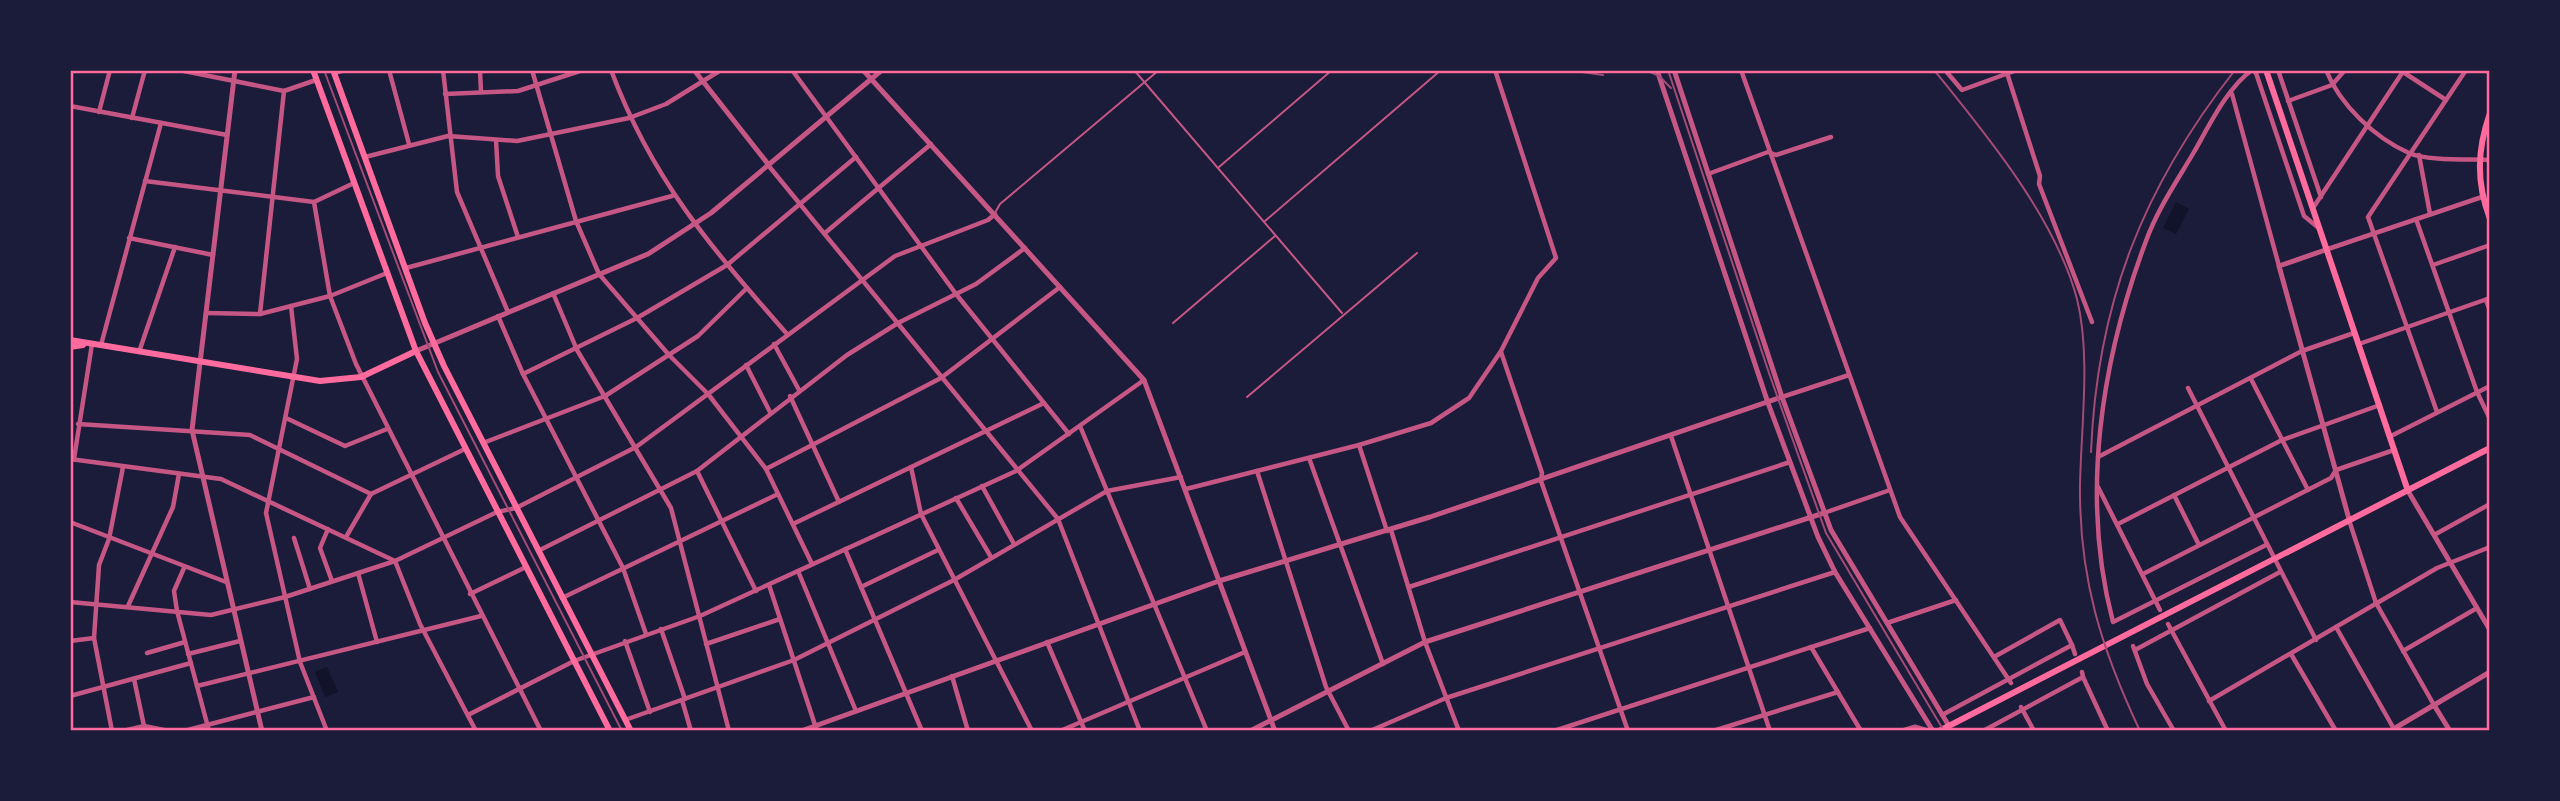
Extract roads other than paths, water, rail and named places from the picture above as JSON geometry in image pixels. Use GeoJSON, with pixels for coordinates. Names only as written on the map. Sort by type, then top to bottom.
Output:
{"type":"FeatureCollection","features":[{"type":"Feature","properties":{"kind":"main road"},"geometry":{"type":"LineString","coordinates":[[313,70],[416,351],[610,731]]}},
{"type":"Feature","properties":{"kind":"main road"},"geometry":{"type":"LineString","coordinates":[[2266,70],[2408,491]]}},
{"type":"Feature","properties":{"kind":"main road"},"geometry":{"type":"LineString","coordinates":[[334,72],[434,343],[631,731]]}},
{"type":"Feature","properties":{"kind":"main road"},"geometry":{"type":"LineString","coordinates":[[2490,113],[2481,138],[2479,160],[2482,197],[2490,219]]}},
{"type":"Feature","properties":{"kind":"main road"},"geometry":{"type":"LineString","coordinates":[[70,334],[92,344]]}},
{"type":"Feature","properties":{"kind":"main road"},"geometry":{"type":"LineString","coordinates":[[70,340],[320,382],[361,377],[416,351]]}},
{"type":"Feature","properties":{"kind":"main road"},"geometry":{"type":"LineString","coordinates":[[70,347],[92,344]]}},
{"type":"Feature","properties":{"kind":"main road"},"geometry":{"type":"LineString","coordinates":[[1939,731],[1950,729],[2349,519],[2490,448]]}},
{"type":"Feature","properties":{"kind":"street"},"geometry":{"type":"LineString","coordinates":[[99,112],[110,70]]}},
{"type":"Feature","properties":{"kind":"street"},"geometry":{"type":"LineString","coordinates":[[132,117],[145,70]]}},
{"type":"Feature","properties":{"kind":"street"},"geometry":{"type":"LineString","coordinates":[[179,70],[284,91],[316,80]]}},
{"type":"Feature","properties":{"kind":"street"},"geometry":{"type":"LineString","coordinates":[[235,70],[198,362],[192,430],[262,731]]}},
{"type":"Feature","properties":{"kind":"street"},"geometry":{"type":"LineString","coordinates":[[334,72],[345,70]]}},
{"type":"Feature","properties":{"kind":"street"},"geometry":{"type":"LineString","coordinates":[[389,70],[410,144]]}},
{"type":"Feature","properties":{"kind":"street"},"geometry":{"type":"LineString","coordinates":[[443,70],[448,136],[457,192],[478,248],[508,312]]}},
{"type":"Feature","properties":{"kind":"street"},"geometry":{"type":"LineString","coordinates":[[480,70],[481,92]]}},
{"type":"Feature","properties":{"kind":"street"},"geometry":{"type":"LineString","coordinates":[[532,70],[576,221],[599,274],[669,355],[708,394],[766,469],[812,564]]}},
{"type":"Feature","properties":{"kind":"street"},"geometry":{"type":"LineString","coordinates":[[444,94],[518,92],[583,70]]}},
{"type":"Feature","properties":{"kind":"street"},"geometry":{"type":"LineString","coordinates":[[611,70],[629,118],[673,196],[694,226],[787,334]]}},
{"type":"Feature","properties":{"kind":"street"},"geometry":{"type":"LineString","coordinates":[[694,70],[1016,471],[1058,519],[1140,731]]}},
{"type":"Feature","properties":{"kind":"street"},"geometry":{"type":"LineString","coordinates":[[365,157],[448,136],[517,141],[629,118],[666,104],[721,70]]}},
{"type":"Feature","properties":{"kind":"street"},"geometry":{"type":"LineString","coordinates":[[792,70],[956,294],[1069,434]]}},
{"type":"Feature","properties":{"kind":"street"},"geometry":{"type":"LineString","coordinates":[[863,70],[1144,380],[1275,731]]}},
{"type":"Feature","properties":{"kind":"street"},"geometry":{"type":"LineString","coordinates":[[416,351],[648,254],[694,226],[883,70]]}},
{"type":"Feature","properties":{"kind":"street"},"geometry":{"type":"LineString","coordinates":[[1186,489],[1359,445],[1431,423],[1469,398],[1501,351],[1525,301],[1556,258],[1495,70]]}},
{"type":"Feature","properties":{"kind":"street"},"geometry":{"type":"LineString","coordinates":[[1658,70],[1768,403],[1810,518],[1835,572],[1931,731]]}},
{"type":"Feature","properties":{"kind":"street"},"geometry":{"type":"LineString","coordinates":[[1674,70],[1782,397],[1824,513],[1844,556],[1950,729]]}},
{"type":"Feature","properties":{"kind":"street"},"geometry":{"type":"LineString","coordinates":[[1741,70],[1900,517],[2010,681]]}},
{"type":"Feature","properties":{"kind":"street"},"geometry":{"type":"LineString","coordinates":[[1945,70],[1962,90],[2017,70]]}},
{"type":"Feature","properties":{"kind":"street"},"geometry":{"type":"LineString","coordinates":[[2266,545],[2113,622],[2102,573],[2098,457],[2116,334],[2146,239],[2204,135],[2232,93],[2252,70],[2256,73],[2304,216],[2321,230]]}},
{"type":"Feature","properties":{"kind":"street"},"geometry":{"type":"LineString","coordinates":[[2278,70],[2321,198]]}},
{"type":"Feature","properties":{"kind":"street"},"geometry":{"type":"LineString","coordinates":[[2326,70],[2332,85],[2367,126],[2411,154],[2490,160]]}},
{"type":"Feature","properties":{"kind":"street"},"geometry":{"type":"LineString","coordinates":[[2288,101],[2332,85],[2344,70]]}},
{"type":"Feature","properties":{"kind":"street"},"geometry":{"type":"LineString","coordinates":[[2437,412],[2368,217],[2466,70]]}},
{"type":"Feature","properties":{"kind":"street"},"geometry":{"type":"LineString","coordinates":[[2484,70],[2490,72]]}},
{"type":"Feature","properties":{"kind":"street"},"geometry":{"type":"LineString","coordinates":[[2313,208],[2403,71],[2446,100]]}},
{"type":"Feature","properties":{"kind":"street"},"geometry":{"type":"LineString","coordinates":[[2007,72],[2040,176],[2039,184],[2092,322]]}},
{"type":"Feature","properties":{"kind":"street"},"geometry":{"type":"LineString","coordinates":[[260,314],[284,91]]}},
{"type":"Feature","properties":{"kind":"street"},"geometry":{"type":"LineString","coordinates":[[2232,93],[2323,427],[2376,603],[2450,731]]}},
{"type":"Feature","properties":{"kind":"street"},"geometry":{"type":"LineString","coordinates":[[70,106],[227,135]]}},
{"type":"Feature","properties":{"kind":"street"},"geometry":{"type":"LineString","coordinates":[[101,346],[161,123]]}},
{"type":"Feature","properties":{"kind":"street"},"geometry":{"type":"LineString","coordinates":[[1708,174],[1768,152],[1776,155],[1831,137]]}},
{"type":"Feature","properties":{"kind":"street"},"geometry":{"type":"LineString","coordinates":[[496,140],[498,176],[518,237]]}},
{"type":"Feature","properties":{"kind":"street"},"geometry":{"type":"LineString","coordinates":[[825,233],[931,144]]}},
{"type":"Feature","properties":{"kind":"street"},"geometry":{"type":"LineString","coordinates":[[2419,155],[2430,214]]}},
{"type":"Feature","properties":{"kind":"street"},"geometry":{"type":"LineString","coordinates":[[523,373],[577,350],[637,318],[727,264],[856,157]]}},
{"type":"Feature","properties":{"kind":"street"},"geometry":{"type":"LineString","coordinates":[[145,181],[272,194],[314,202],[354,183]]}},
{"type":"Feature","properties":{"kind":"street"},"geometry":{"type":"LineString","coordinates":[[406,268],[673,196]]}},
{"type":"Feature","properties":{"kind":"street"},"geometry":{"type":"LineString","coordinates":[[2279,266],[2482,197]]}},
{"type":"Feature","properties":{"kind":"street"},"geometry":{"type":"LineString","coordinates":[[314,202],[330,296],[361,377],[541,731]]}},
{"type":"Feature","properties":{"kind":"street"},"geometry":{"type":"LineString","coordinates":[[70,602],[211,615],[285,597],[396,561],[497,512],[516,508],[636,447],[895,256],[988,220],[995,214]]}},
{"type":"Feature","properties":{"kind":"street"},"geometry":{"type":"LineString","coordinates":[[2416,219],[2477,392],[2490,419]]}},
{"type":"Feature","properties":{"kind":"street"},"geometry":{"type":"LineString","coordinates":[[129,238],[213,255]]}},
{"type":"Feature","properties":{"kind":"street"},"geometry":{"type":"LineString","coordinates":[[2432,265],[2490,245]]}},
{"type":"Feature","properties":{"kind":"street"},"geometry":{"type":"LineString","coordinates":[[139,352],[175,247]]}},
{"type":"Feature","properties":{"kind":"street"},"geometry":{"type":"LineString","coordinates":[[538,551],[697,471],[790,396],[898,323],[976,284],[1026,248]]}},
{"type":"Feature","properties":{"kind":"street"},"geometry":{"type":"LineString","coordinates":[[204,313],[260,314],[330,296],[387,273]]}},
{"type":"Feature","properties":{"kind":"street"},"geometry":{"type":"LineString","coordinates":[[766,469],[941,378],[1061,286]]}},
{"type":"Feature","properties":{"kind":"street"},"geometry":{"type":"LineString","coordinates":[[483,443],[605,396],[698,336],[747,288]]}},
{"type":"Feature","properties":{"kind":"street"},"geometry":{"type":"LineString","coordinates":[[553,293],[577,350],[671,508],[729,731]]}},
{"type":"Feature","properties":{"kind":"street"},"geometry":{"type":"LineString","coordinates":[[2359,344],[2488,299],[2490,311]]}},
{"type":"Feature","properties":{"kind":"street"},"geometry":{"type":"LineString","coordinates":[[292,306],[297,343],[294,379],[266,513],[300,662],[327,731]]}},
{"type":"Feature","properties":{"kind":"street"},"geometry":{"type":"LineString","coordinates":[[498,316],[523,373],[623,568],[646,634]]}},
{"type":"Feature","properties":{"kind":"street"},"geometry":{"type":"LineString","coordinates":[[2098,457],[2302,351],[2355,333]]}},
{"type":"Feature","properties":{"kind":"street"},"geometry":{"type":"LineString","coordinates":[[70,466],[92,344]]}},
{"type":"Feature","properties":{"kind":"street"},"geometry":{"type":"LineString","coordinates":[[774,344],[799,390]]}},
{"type":"Feature","properties":{"kind":"street"},"geometry":{"type":"LineString","coordinates":[[1501,351],[1542,473],[1541,481],[1560,538],[1628,731]]}},
{"type":"Feature","properties":{"kind":"street"},"geometry":{"type":"LineString","coordinates":[[746,365],[771,412]]}},
{"type":"Feature","properties":{"kind":"street"},"geometry":{"type":"LineString","coordinates":[[801,731],[816,728],[856,711],[1219,581],[1541,481],[1849,375]]}},
{"type":"Feature","properties":{"kind":"street"},"geometry":{"type":"LineString","coordinates":[[2251,379],[2308,490]]}},
{"type":"Feature","properties":{"kind":"street"},"geometry":{"type":"LineString","coordinates":[[468,715],[574,661],[699,617],[1016,471],[1144,380]]}},
{"type":"Feature","properties":{"kind":"street"},"geometry":{"type":"LineString","coordinates":[[2391,436],[2490,386]]}},
{"type":"Feature","properties":{"kind":"street"},"geometry":{"type":"LineString","coordinates":[[2188,388],[2316,640]]}},
{"type":"Feature","properties":{"kind":"street"},"geometry":{"type":"LineString","coordinates":[[790,396],[839,502]]}},
{"type":"Feature","properties":{"kind":"street"},"geometry":{"type":"LineString","coordinates":[[793,524],[1044,403]]}},
{"type":"Feature","properties":{"kind":"street"},"geometry":{"type":"LineString","coordinates":[[2118,524],[2282,440],[2381,405]]}},
{"type":"Feature","properties":{"kind":"street"},"geometry":{"type":"LineString","coordinates":[[286,418],[345,446],[387,429]]}},
{"type":"Feature","properties":{"kind":"street"},"geometry":{"type":"LineString","coordinates":[[78,424],[250,435],[371,494]]}},
{"type":"Feature","properties":{"kind":"street"},"geometry":{"type":"LineString","coordinates":[[1080,426],[1207,731]]}},
{"type":"Feature","properties":{"kind":"street"},"geometry":{"type":"LineString","coordinates":[[1671,436],[1770,731]]}},
{"type":"Feature","properties":{"kind":"street"},"geometry":{"type":"LineString","coordinates":[[1359,445],[1409,587],[1425,642],[1459,731]]}},
{"type":"Feature","properties":{"kind":"street"},"geometry":{"type":"LineString","coordinates":[[346,537],[371,494],[465,449]]}},
{"type":"Feature","properties":{"kind":"street"},"geometry":{"type":"LineString","coordinates":[[2143,574],[2331,478],[2336,470],[2395,449]]}},
{"type":"Feature","properties":{"kind":"street"},"geometry":{"type":"LineString","coordinates":[[1309,458],[1383,664]]}},
{"type":"Feature","properties":{"kind":"street"},"geometry":{"type":"LineString","coordinates":[[71,459],[221,478],[396,561],[423,630],[476,731]]}},
{"type":"Feature","properties":{"kind":"street"},"geometry":{"type":"LineString","coordinates":[[1409,587],[1790,462]]}},
{"type":"Feature","properties":{"kind":"street"},"geometry":{"type":"LineString","coordinates":[[112,731],[94,638],[99,565],[109,539],[123,467]]}},
{"type":"Feature","properties":{"kind":"street"},"geometry":{"type":"LineString","coordinates":[[911,467],[921,513],[1032,731]]}},
{"type":"Feature","properties":{"kind":"street"},"geometry":{"type":"LineString","coordinates":[[697,471],[756,591]]}},
{"type":"Feature","properties":{"kind":"street"},"geometry":{"type":"LineString","coordinates":[[1257,471],[1328,692],[1349,731]]}},
{"type":"Feature","properties":{"kind":"street"},"geometry":{"type":"LineString","coordinates":[[128,606],[173,507],[179,474]]}},
{"type":"Feature","properties":{"kind":"street"},"geometry":{"type":"LineString","coordinates":[[625,720],[794,660],[954,580],[1107,491],[1181,477]]}},
{"type":"Feature","properties":{"kind":"street"},"geometry":{"type":"LineString","coordinates":[[982,486],[1014,544]]}},
{"type":"Feature","properties":{"kind":"street"},"geometry":{"type":"LineString","coordinates":[[2098,486],[2161,610]]}},
{"type":"Feature","properties":{"kind":"street"},"geometry":{"type":"LineString","coordinates":[[1250,731],[1425,642],[1890,490]]}},
{"type":"Feature","properties":{"kind":"street"},"geometry":{"type":"LineString","coordinates":[[2408,491],[2490,630]]}},
{"type":"Feature","properties":{"kind":"street"},"geometry":{"type":"LineString","coordinates":[[562,598],[778,494]]}},
{"type":"Feature","properties":{"kind":"street"},"geometry":{"type":"LineString","coordinates":[[2174,495],[2199,545]]}},
{"type":"Feature","properties":{"kind":"street"},"geometry":{"type":"LineString","coordinates":[[956,498],[991,557]]}},
{"type":"Feature","properties":{"kind":"street"},"geometry":{"type":"LineString","coordinates":[[2434,535],[2490,504]]}},
{"type":"Feature","properties":{"kind":"street"},"geometry":{"type":"LineString","coordinates":[[70,522],[152,556],[226,582]]}},
{"type":"Feature","properties":{"kind":"street"},"geometry":{"type":"LineString","coordinates":[[328,529],[320,548],[332,581]]}},
{"type":"Feature","properties":{"kind":"street"},"geometry":{"type":"LineString","coordinates":[[294,538],[310,589]]}},
{"type":"Feature","properties":{"kind":"street"},"geometry":{"type":"LineString","coordinates":[[2209,701],[2437,568],[2490,547]]}},
{"type":"Feature","properties":{"kind":"street"},"geometry":{"type":"LineString","coordinates":[[845,549],[922,731]]}},
{"type":"Feature","properties":{"kind":"street"},"geometry":{"type":"LineString","coordinates":[[861,587],[938,550]]}},
{"type":"Feature","properties":{"kind":"street"},"geometry":{"type":"LineString","coordinates":[[470,594],[526,567]]}},
{"type":"Feature","properties":{"kind":"street"},"geometry":{"type":"LineString","coordinates":[[184,568],[174,591],[177,611],[209,731]]}},
{"type":"Feature","properties":{"kind":"street"},"geometry":{"type":"LineString","coordinates":[[798,572],[856,711]]}},
{"type":"Feature","properties":{"kind":"street"},"geometry":{"type":"LineString","coordinates":[[1370,731],[1446,698],[1835,572]]}},
{"type":"Feature","properties":{"kind":"street"},"geometry":{"type":"LineString","coordinates":[[2174,731],[2147,684],[2134,648],[2172,631],[2280,572]]}},
{"type":"Feature","properties":{"kind":"street"},"geometry":{"type":"LineString","coordinates":[[358,573],[377,642]]}},
{"type":"Feature","properties":{"kind":"street"},"geometry":{"type":"LineString","coordinates":[[769,585],[816,728]]}},
{"type":"Feature","properties":{"kind":"street"},"geometry":{"type":"LineString","coordinates":[[1885,624],[1956,600]]}},
{"type":"Feature","properties":{"kind":"street"},"geometry":{"type":"LineString","coordinates":[[2403,652],[2477,608]]}},
{"type":"Feature","properties":{"kind":"street"},"geometry":{"type":"LineString","coordinates":[[197,686],[481,616]]}},
{"type":"Feature","properties":{"kind":"street"},"geometry":{"type":"LineString","coordinates":[[706,644],[780,619]]}},
{"type":"Feature","properties":{"kind":"street"},"geometry":{"type":"LineString","coordinates":[[1994,657],[2060,620],[2075,654]]}},
{"type":"Feature","properties":{"kind":"street"},"geometry":{"type":"LineString","coordinates":[[2119,621],[2124,629]]}},
{"type":"Feature","properties":{"kind":"street"},"geometry":{"type":"LineString","coordinates":[[2168,624],[2226,731]]}},
{"type":"Feature","properties":{"kind":"street"},"geometry":{"type":"LineString","coordinates":[[2336,627],[2392,730],[2490,672]]}},
{"type":"Feature","properties":{"kind":"street"},"geometry":{"type":"LineString","coordinates":[[1554,731],[1870,628]]}},
{"type":"Feature","properties":{"kind":"street"},"geometry":{"type":"LineString","coordinates":[[661,629],[691,731]]}},
{"type":"Feature","properties":{"kind":"street"},"geometry":{"type":"LineString","coordinates":[[70,641],[94,638]]}},
{"type":"Feature","properties":{"kind":"street"},"geometry":{"type":"LineString","coordinates":[[188,654],[240,641]]}},
{"type":"Feature","properties":{"kind":"street"},"geometry":{"type":"LineString","coordinates":[[625,641],[650,712]]}},
{"type":"Feature","properties":{"kind":"street"},"geometry":{"type":"LineString","coordinates":[[147,653],[186,642]]}},
{"type":"Feature","properties":{"kind":"street"},"geometry":{"type":"LineString","coordinates":[[1046,642],[1085,731]]}},
{"type":"Feature","properties":{"kind":"street"},"geometry":{"type":"LineString","coordinates":[[1942,715],[2010,681],[2072,645]]}},
{"type":"Feature","properties":{"kind":"street"},"geometry":{"type":"LineString","coordinates":[[1811,647],[1861,731]]}},
{"type":"Feature","properties":{"kind":"street"},"geometry":{"type":"LineString","coordinates":[[1060,731],[1245,652]]}},
{"type":"Feature","properties":{"kind":"street"},"geometry":{"type":"LineString","coordinates":[[2291,654],[2336,731]]}},
{"type":"Feature","properties":{"kind":"street"},"geometry":{"type":"LineString","coordinates":[[70,696],[191,663]]}},
{"type":"Feature","properties":{"kind":"street"},"geometry":{"type":"LineString","coordinates":[[1983,731],[2082,675],[2108,731]]}},
{"type":"Feature","properties":{"kind":"street"},"geometry":{"type":"LineString","coordinates":[[952,676],[968,731]]}},
{"type":"Feature","properties":{"kind":"street"},"geometry":{"type":"LineString","coordinates":[[134,679],[144,726]]}},
{"type":"Feature","properties":{"kind":"street"},"geometry":{"type":"LineString","coordinates":[[1713,731],[1838,692]]}},
{"type":"Feature","properties":{"kind":"street"},"geometry":{"type":"LineString","coordinates":[[184,731],[314,697]]}},
{"type":"Feature","properties":{"kind":"street"},"geometry":{"type":"LineString","coordinates":[[2022,707],[2034,731]]}},
{"type":"Feature","properties":{"kind":"street"},"geometry":{"type":"LineString","coordinates":[[123,731],[144,726],[165,731]]}},
{"type":"Feature","properties":{"kind":"street"},"geometry":{"type":"LineString","coordinates":[[1902,731],[1915,727],[1931,731]]}},
{"type":"Feature","properties":{"kind":"lane"},"geometry":{"type":"LineString","coordinates":[[1134,70],[1342,313]]}},
{"type":"Feature","properties":{"kind":"lane"},"geometry":{"type":"LineString","coordinates":[[995,214],[1000,204],[1159,70]]}},
{"type":"Feature","properties":{"kind":"lane"},"geometry":{"type":"LineString","coordinates":[[1218,168],[1332,70]]}},
{"type":"Feature","properties":{"kind":"lane"},"geometry":{"type":"LineString","coordinates":[[1264,222],[1441,70]]}},
{"type":"Feature","properties":{"kind":"lane"},"geometry":{"type":"LineString","coordinates":[[1173,323],[1276,235]]}},
{"type":"Feature","properties":{"kind":"lane"},"geometry":{"type":"LineString","coordinates":[[1247,397],[1342,313],[1417,253]]}},
{"type":"Feature","properties":{"kind":"tram line"},"geometry":{"type":"LineString","coordinates":[[324,70],[438,372],[622,731]]}},
{"type":"Feature","properties":{"kind":"tram line"},"geometry":{"type":"LineString","coordinates":[[1568,70],[1603,75]]}},
{"type":"Feature","properties":{"kind":"tram line"},"geometry":{"type":"LineString","coordinates":[[1646,70],[1659,76],[1671,88]]}},
{"type":"Feature","properties":{"kind":"tram line"},"geometry":{"type":"LineString","coordinates":[[1668,70],[1770,376],[1826,533],[1944,731]]}},
{"type":"Feature","properties":{"kind":"railway"},"geometry":{"type":"LineString","coordinates":[[1934,70],[1997,149],[2036,208],[2067,269],[2077,299],[2084,344],[2080,485],[2083,551],[2088,582],[2104,641],[2140,731]]}},
{"type":"Feature","properties":{"kind":"railway"},"geometry":{"type":"LineString","coordinates":[[2091,452],[2103,346],[2131,249],[2175,158],[2235,70]]}}]}
